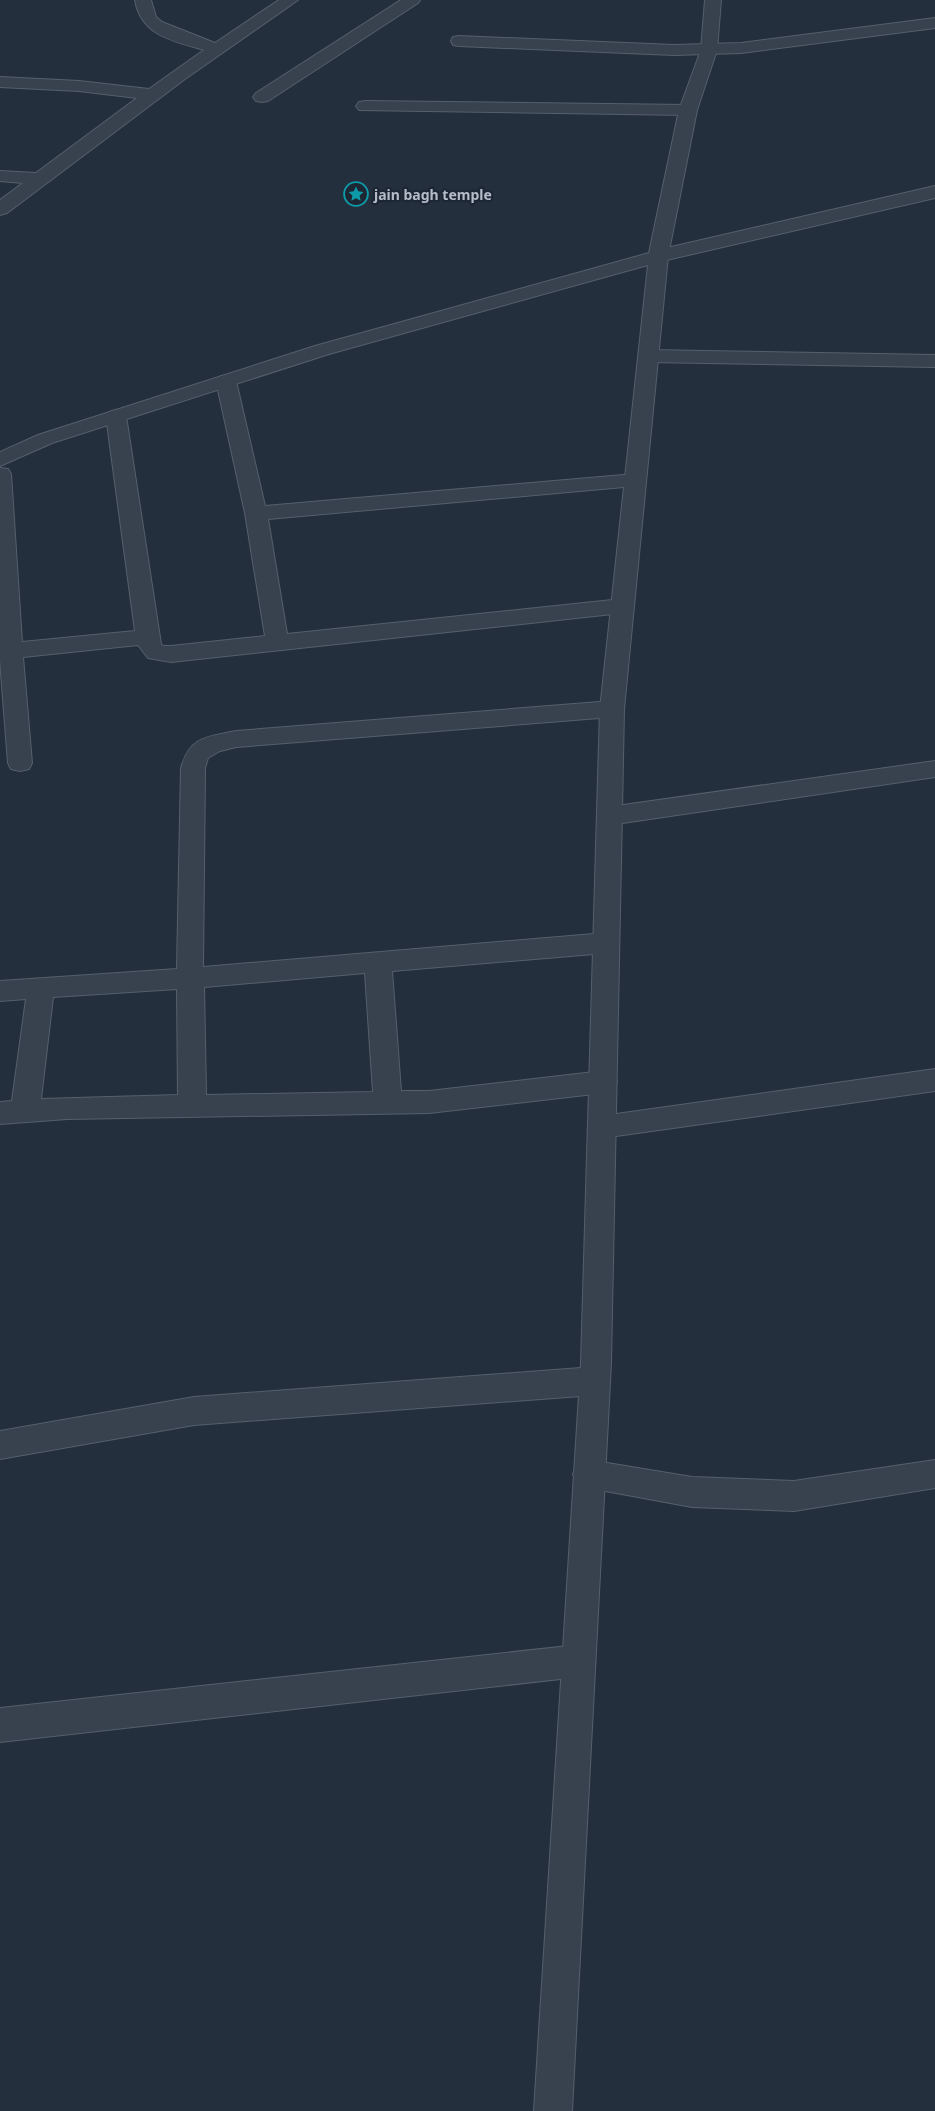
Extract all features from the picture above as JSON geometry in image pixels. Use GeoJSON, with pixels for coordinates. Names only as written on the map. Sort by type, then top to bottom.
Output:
{"type":"FeatureCollection","features":[{"type":"Feature","properties":{"kind":"street"},"geometry":{"type":"LineString","coordinates":[[143,0],[144,9],[151,22],[162,29],[217,49]]}},
{"type":"Feature","properties":{"kind":"street"},"geometry":{"type":"LineString","coordinates":[[0,210],[152,95],[217,49],[250,17],[290,0]]}},
{"type":"Feature","properties":{"kind":"street"},"geometry":{"type":"LineString","coordinates":[[262,96],[412,0]]}},
{"type":"Feature","properties":{"kind":"street"},"geometry":{"type":"LineString","coordinates":[[553,2111],[594,1381],[612,709],[658,256],[688,110],[709,50],[713,0]]}},
{"type":"Feature","properties":{"kind":"street"},"geometry":{"type":"LineString","coordinates":[[458,41],[709,50],[741,48],[935,23]]}},
{"type":"Feature","properties":{"kind":"street"},"geometry":{"type":"LineString","coordinates":[[0,82],[79,86],[152,95]]}},
{"type":"Feature","properties":{"kind":"street"},"geometry":{"type":"LineString","coordinates":[[365,106],[688,110]]}},
{"type":"Feature","properties":{"kind":"street"},"geometry":{"type":"LineString","coordinates":[[0,176],[40,179]]}},
{"type":"Feature","properties":{"kind":"street"},"geometry":{"type":"LineString","coordinates":[[0,460],[45,439],[322,350],[658,256],[935,192]]}},
{"type":"Feature","properties":{"kind":"street"},"geometry":{"type":"LineString","coordinates":[[648,356],[935,361]]}},
{"type":"Feature","properties":{"kind":"street"},"geometry":{"type":"LineString","coordinates":[[226,381],[256,512],[277,641]]}},
{"type":"Feature","properties":{"kind":"street"},"geometry":{"type":"LineString","coordinates":[[116,416],[146,637],[156,653],[171,654],[277,641],[622,606]]}},
{"type":"Feature","properties":{"kind":"street"},"geometry":{"type":"LineString","coordinates":[[0,474],[5,651],[20,762]]}},
{"type":"Feature","properties":{"kind":"street"},"geometry":{"type":"LineString","coordinates":[[256,512],[635,480]]}},
{"type":"Feature","properties":{"kind":"street"},"geometry":{"type":"LineString","coordinates":[[5,651],[146,637]]}},
{"type":"Feature","properties":{"kind":"street"},"geometry":{"type":"LineString","coordinates":[[192,1106],[190,978],[193,768],[197,754],[213,744],[236,739],[612,709]]}},
{"type":"Feature","properties":{"kind":"street"},"geometry":{"type":"LineString","coordinates":[[609,816],[935,769]]}},
{"type":"Feature","properties":{"kind":"street"},"geometry":{"type":"LineString","coordinates":[[0,991],[190,978],[606,943]]}},
{"type":"Feature","properties":{"kind":"street"},"geometry":{"type":"LineString","coordinates":[[378,962],[388,1103]]}},
{"type":"Feature","properties":{"kind":"street"},"geometry":{"type":"LineString","coordinates":[[41,988],[12,1112],[67,1108],[429,1102],[602,1082]]}},
{"type":"Feature","properties":{"kind":"street"},"geometry":{"type":"LineString","coordinates":[[602,1126],[935,1080]]}},
{"type":"Feature","properties":{"kind":"street"},"geometry":{"type":"LineString","coordinates":[[0,1446],[194,1412],[594,1381]]}},
{"type":"Feature","properties":{"kind":"street"},"geometry":{"type":"LineString","coordinates":[[590,1474],[692,1492],[794,1496],[935,1474]]}},
{"type":"Feature","properties":{"kind":"street"},"geometry":{"type":"LineString","coordinates":[[0,1725],[578,1661]]}},
{"type":"Feature","properties":{"kind":"place","name":"jain bagh temple"},"geometry":{"type":"Point","coordinates":[356,194]}}]}
